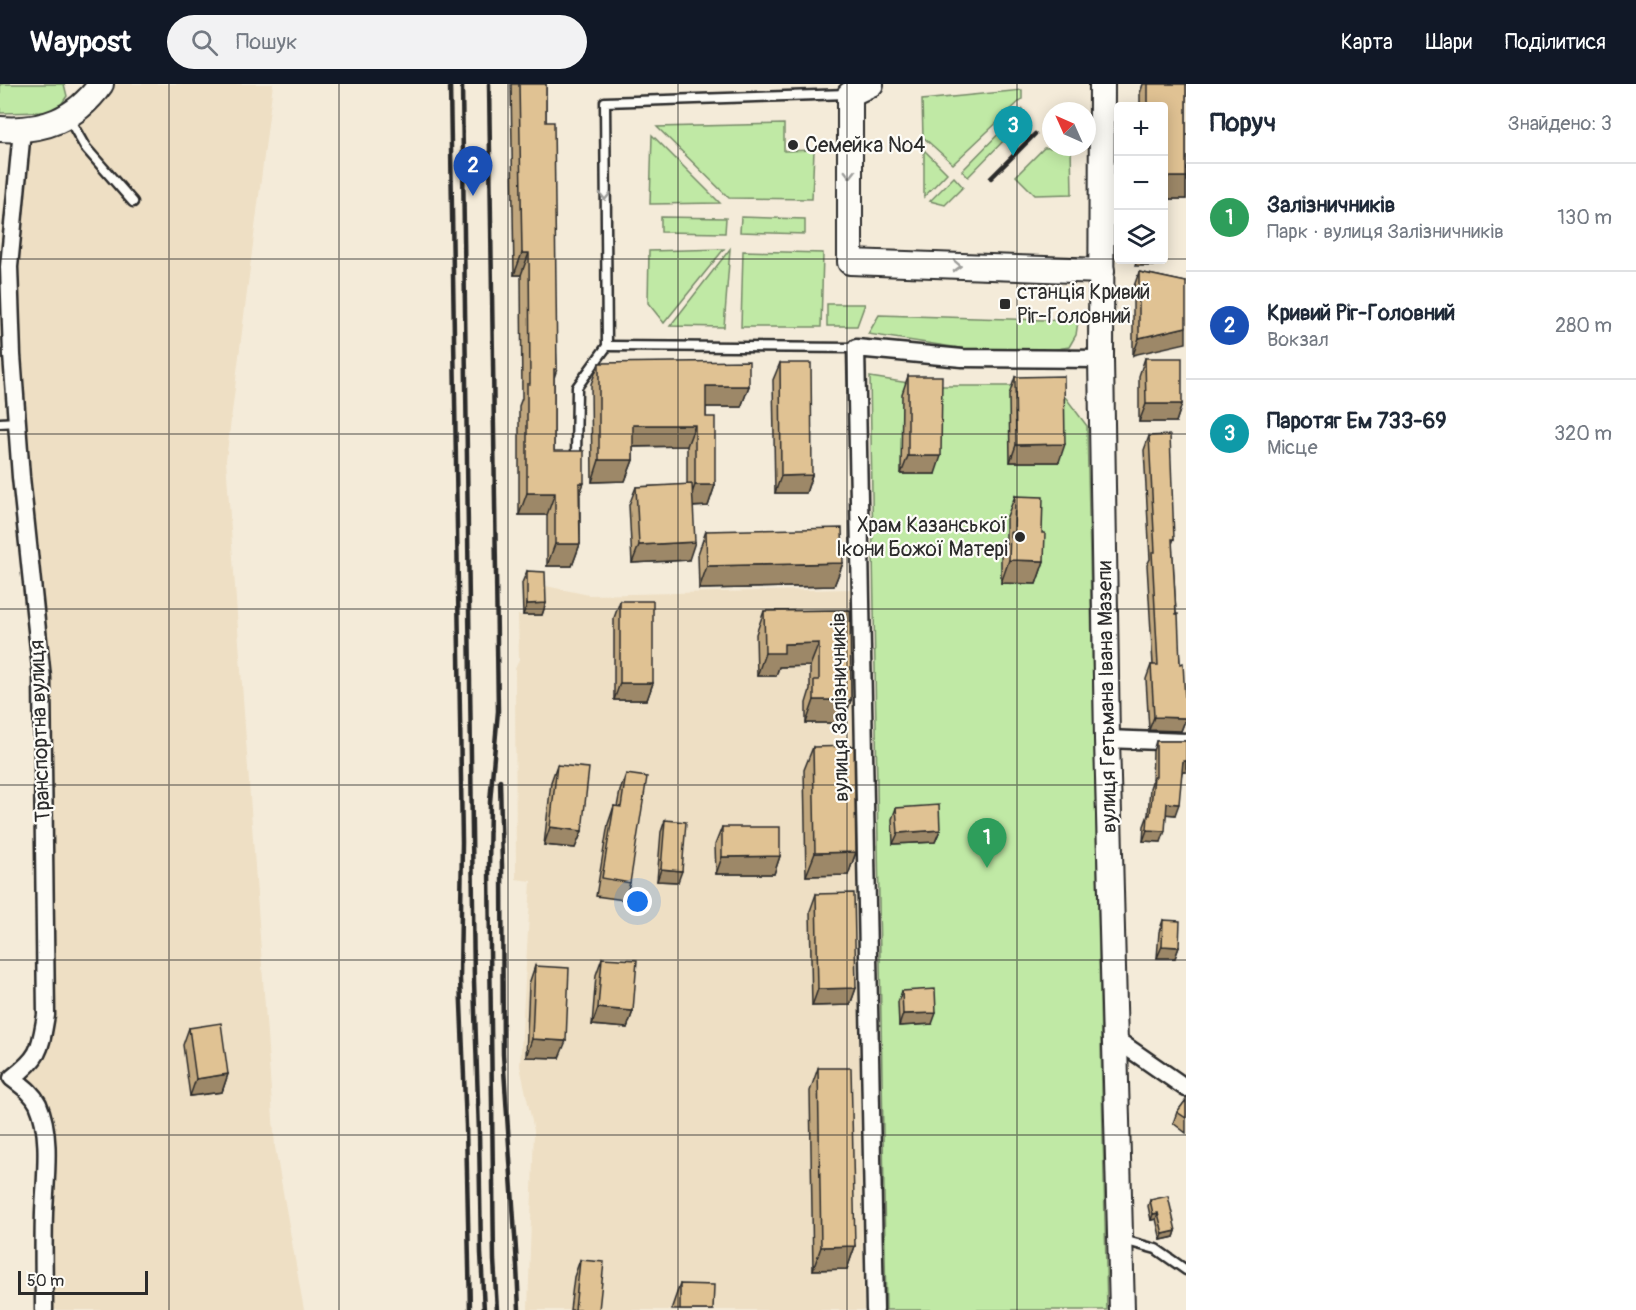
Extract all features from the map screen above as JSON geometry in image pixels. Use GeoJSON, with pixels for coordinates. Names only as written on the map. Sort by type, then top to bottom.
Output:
{"type":"FeatureCollection","features":[{"type":"Feature","properties":{"kind":"street","name":"Транспортна вулиця"},"geometry":{"type":"LineString","coordinates":[[6,1075],[29,1065],[41,1047],[46,1015],[42,678],[21,477],[8,423],[12,355],[9,267],[11,130],[43,127],[67,116],[92,98],[101,84]]}},
{"type":"Feature","properties":{"kind":"street","name":"вулиця Гетьмана Івана Мазепи"},"geometry":{"type":"LineString","coordinates":[[1102,84],[1101,359],[1107,739],[1122,1310]]}},
{"type":"Feature","properties":{"kind":"street"},"geometry":{"type":"LineString","coordinates":[[861,89],[850,262],[1102,271]]}},
{"type":"Feature","properties":{"kind":"street"},"geometry":{"type":"LineString","coordinates":[[856,348],[962,358],[1101,359]]}},
{"type":"Feature","properties":{"kind":"street","name":"вулиця Залізничників"},"geometry":{"type":"LineString","coordinates":[[856,348],[875,1310]]}},
{"type":"Feature","properties":{"kind":"street"},"geometry":{"type":"LineString","coordinates":[[1107,739],[1186,741]]}},
{"type":"Feature","properties":{"kind":"street"},"geometry":{"type":"LineString","coordinates":[[1114,1038],[1186,1088]]}},
{"type":"Feature","properties":{"kind":"street","name":"Транспортна вулиця"},"geometry":{"type":"LineString","coordinates":[[6,1075],[29,1091],[37,1102],[42,1116],[46,1142],[44,1310]]}},
{"type":"Feature","properties":{"kind":"lane"},"geometry":{"type":"LineString","coordinates":[[576,461],[577,387],[607,346],[605,102],[861,89]]}},
{"type":"Feature","properties":{"kind":"lane"},"geometry":{"type":"LineString","coordinates":[[67,116],[85,147],[133,202]]}},
{"type":"Feature","properties":{"kind":"lane"},"geometry":{"type":"LineString","coordinates":[[607,346],[856,348]]}},
{"type":"Feature","properties":{"kind":"lane"},"geometry":{"type":"LineString","coordinates":[[1120,1239],[1156,1249],[1186,1270]]}},
{"type":"Feature","properties":{"kind":"shaded area"},"geometry":{"type":"Polygon","coordinates":[[[101,84],[273,84],[226,460],[275,1147],[304,1310],[45,1310],[42,1116],[12,1078],[41,1047],[42,678],[12,355],[22,130],[101,84]]]}},
{"type":"Feature","properties":{"kind":"shaded area"},"geometry":{"type":"Polygon","coordinates":[[[541,585],[589,595],[851,589],[864,1310],[528,1310],[534,1131],[520,1066],[531,881],[516,879],[515,669],[519,660],[518,615],[542,615],[541,585]]]}},
{"type":"Feature","properties":{"kind":"green space"},"geometry":{"type":"Polygon","coordinates":[[[0,84],[64,84],[67,96],[60,106],[47,112],[0,113],[0,84]]]}},
{"type":"Feature","properties":{"kind":"green space"},"geometry":{"type":"Polygon","coordinates":[[[1022,90],[1022,99],[953,164],[923,137],[922,100],[1022,90]]]}},
{"type":"Feature","properties":{"kind":"green space"},"geometry":{"type":"Polygon","coordinates":[[[1022,110],[1019,125],[968,177],[962,171],[1022,110]]]}},
{"type":"Feature","properties":{"kind":"green space"},"geometry":{"type":"Polygon","coordinates":[[[784,124],[784,151],[814,150],[812,199],[729,198],[657,127],[784,124]]]}},
{"type":"Feature","properties":{"kind":"green space"},"geometry":{"type":"Polygon","coordinates":[[[652,135],[720,203],[650,204],[652,135]]]}},
{"type":"Feature","properties":{"kind":"green space"},"geometry":{"type":"Polygon","coordinates":[[[924,150],[947,173],[924,197],[924,150]]]}},
{"type":"Feature","properties":{"kind":"green space"},"geometry":{"type":"Polygon","coordinates":[[[1042,150],[1042,156],[1071,156],[1072,194],[1035,195],[1016,176],[1042,150]]]}},
{"type":"Feature","properties":{"kind":"green space"},"geometry":{"type":"Polygon","coordinates":[[[954,177],[963,187],[945,205],[930,201],[954,177]]]}},
{"type":"Feature","properties":{"kind":"green space"},"geometry":{"type":"Polygon","coordinates":[[[661,217],[726,218],[725,233],[661,232],[661,217]]]}},
{"type":"Feature","properties":{"kind":"green space"},"geometry":{"type":"Polygon","coordinates":[[[741,217],[805,219],[805,234],[740,232],[741,217]]]}},
{"type":"Feature","properties":{"kind":"green space"},"geometry":{"type":"Polygon","coordinates":[[[724,249],[664,323],[648,303],[649,251],[724,249]]]}},
{"type":"Feature","properties":{"kind":"green space"},"geometry":{"type":"Polygon","coordinates":[[[730,249],[724,327],[670,326],[730,249]]]}},
{"type":"Feature","properties":{"kind":"green space"},"geometry":{"type":"Polygon","coordinates":[[[743,251],[823,253],[821,327],[741,327],[743,251]]]}},
{"type":"Feature","properties":{"kind":"green space"},"geometry":{"type":"Polygon","coordinates":[[[827,304],[865,304],[857,326],[827,326],[827,304]]]}},
{"type":"Feature","properties":{"kind":"green space"},"geometry":{"type":"Polygon","coordinates":[[[879,315],[1078,321],[1076,335],[1069,347],[1051,350],[979,351],[868,334],[879,315]]]}},
{"type":"Feature","properties":{"kind":"green space"},"geometry":{"type":"Polygon","coordinates":[[[870,377],[928,386],[1049,386],[1066,398],[1087,426],[1107,1310],[886,1310],[870,377]]]}},
{"type":"Feature","properties":{"kind":"building"},"geometry":{"type":"Polygon","coordinates":[[[519,84],[546,84],[546,122],[554,122],[557,369],[554,369],[554,451],[584,451],[584,483],[579,483],[580,544],[555,544],[555,493],[527,493],[527,384],[530,384],[529,253],[522,253],[519,84]]]}},
{"type":"Feature","properties":{"kind":"building"},"geometry":{"type":"Polygon","coordinates":[[[1148,84],[1186,84],[1186,177],[1168,177],[1168,102],[1148,102],[1148,84]]]}},
{"type":"Feature","properties":{"kind":"building"},"geometry":{"type":"Polygon","coordinates":[[[1139,272],[1186,282],[1186,327],[1139,338],[1139,272]]]}},
{"type":"Feature","properties":{"kind":"building"},"geometry":{"type":"Polygon","coordinates":[[[1145,358],[1182,358],[1182,404],[1146,404],[1145,358]]]}},
{"type":"Feature","properties":{"kind":"building"},"geometry":{"type":"Polygon","coordinates":[[[749,361],[749,386],[706,386],[706,417],[715,417],[715,485],[695,485],[695,425],[633,425],[633,460],[599,460],[599,363],[749,361]]]}},
{"type":"Feature","properties":{"kind":"building"},"geometry":{"type":"Polygon","coordinates":[[[780,363],[811,363],[812,475],[781,476],[780,363]]]}},
{"type":"Feature","properties":{"kind":"building"},"geometry":{"type":"Polygon","coordinates":[[[908,376],[942,376],[941,456],[908,456],[908,376]]]}},
{"type":"Feature","properties":{"kind":"building"},"geometry":{"type":"Polygon","coordinates":[[[1064,376],[1065,444],[1016,445],[1015,377],[1064,376]]]}},
{"type":"Feature","properties":{"kind":"building"},"geometry":{"type":"Polygon","coordinates":[[[1170,435],[1176,614],[1178,614],[1180,664],[1183,663],[1186,718],[1154,717],[1151,665],[1158,665],[1149,436],[1170,435]]]}},
{"type":"Feature","properties":{"kind":"building"},"geometry":{"type":"Polygon","coordinates":[[[692,484],[695,542],[639,545],[636,487],[692,484]]]}},
{"type":"Feature","properties":{"kind":"building"},"geometry":{"type":"Polygon","coordinates":[[[1015,496],[1043,497],[1044,561],[1009,560],[1010,532],[1014,533],[1015,496]]]}},
{"type":"Feature","properties":{"kind":"building"},"geometry":{"type":"Polygon","coordinates":[[[842,528],[843,563],[707,566],[706,531],[842,528]]]}},
{"type":"Feature","properties":{"kind":"building"},"geometry":{"type":"Polygon","coordinates":[[[527,571],[545,572],[546,603],[527,604],[527,571]]]}},
{"type":"Feature","properties":{"kind":"building"},"geometry":{"type":"Polygon","coordinates":[[[620,601],[653,601],[653,683],[620,683],[620,601]]]}},
{"type":"Feature","properties":{"kind":"building"},"geometry":{"type":"Polygon","coordinates":[[[850,610],[851,700],[814,700],[814,680],[819,680],[819,643],[784,644],[784,653],[765,653],[764,611],[850,610]]]}},
{"type":"Feature","properties":{"kind":"building"},"geometry":{"type":"Polygon","coordinates":[[[1156,741],[1186,741],[1186,761],[1183,761],[1179,804],[1167,803],[1165,831],[1147,830],[1154,777],[1156,777],[1156,741]]]}},
{"type":"Feature","properties":{"kind":"building"},"geometry":{"type":"Polygon","coordinates":[[[854,746],[856,852],[815,853],[813,747],[854,746]]]}},
{"type":"Feature","properties":{"kind":"building"},"geometry":{"type":"Polygon","coordinates":[[[557,765],[589,768],[582,831],[550,827],[557,765]]]}},
{"type":"Feature","properties":{"kind":"building"},"geometry":{"type":"Polygon","coordinates":[[[626,774],[647,777],[630,883],[602,878],[614,806],[621,807],[626,774]]]}},
{"type":"Feature","properties":{"kind":"building"},"geometry":{"type":"Polygon","coordinates":[[[939,805],[940,830],[898,833],[896,808],[939,805]]]}},
{"type":"Feature","properties":{"kind":"building"},"geometry":{"type":"Polygon","coordinates":[[[665,820],[686,822],[682,871],[661,869],[665,820]]]}},
{"type":"Feature","properties":{"kind":"building"},"geometry":{"type":"Polygon","coordinates":[[[722,827],[780,827],[780,856],[722,857],[722,827]]]}},
{"type":"Feature","properties":{"kind":"building"},"geometry":{"type":"Polygon","coordinates":[[[854,893],[856,988],[818,989],[816,894],[854,893]]]}},
{"type":"Feature","properties":{"kind":"building"},"geometry":{"type":"Polygon","coordinates":[[[1163,920],[1180,921],[1179,947],[1162,946],[1163,920]]]}},
{"type":"Feature","properties":{"kind":"building"},"geometry":{"type":"Polygon","coordinates":[[[602,958],[637,960],[633,1011],[598,1008],[602,958]]]}},
{"type":"Feature","properties":{"kind":"building"},"geometry":{"type":"Polygon","coordinates":[[[535,966],[569,968],[566,1041],[532,1039],[535,966]]]}},
{"type":"Feature","properties":{"kind":"building"},"geometry":{"type":"Polygon","coordinates":[[[935,989],[936,1013],[903,1014],[902,991],[935,989]]]}},
{"type":"Feature","properties":{"kind":"building"},"geometry":{"type":"Polygon","coordinates":[[[221,1023],[228,1074],[196,1079],[189,1028],[221,1023]]]}},
{"type":"Feature","properties":{"kind":"building"},"geometry":{"type":"Polygon","coordinates":[[[818,1068],[851,1068],[855,1246],[821,1247],[818,1068]]]}},
{"type":"Feature","properties":{"kind":"building"},"geometry":{"type":"Polygon","coordinates":[[[1186,1100],[1186,1118],[1177,1112],[1186,1100]]]}},
{"type":"Feature","properties":{"kind":"building"},"geometry":{"type":"Polygon","coordinates":[[[1168,1196],[1176,1231],[1163,1234],[1158,1213],[1153,1214],[1150,1200],[1168,1196]]]}},
{"type":"Feature","properties":{"kind":"building"},"geometry":{"type":"Polygon","coordinates":[[[580,1260],[604,1262],[599,1310],[575,1310],[580,1260]]]}},
{"type":"Feature","properties":{"kind":"building"},"geometry":{"type":"Polygon","coordinates":[[[680,1284],[714,1285],[713,1310],[680,1310],[680,1284]]]}},
{"type":"Feature","properties":{"kind":"railway"},"geometry":{"type":"LineString","coordinates":[[450,84],[462,842],[460,979],[470,1310]]}},
{"type":"Feature","properties":{"kind":"railway"},"geometry":{"type":"LineString","coordinates":[[462,84],[474,981],[484,1310]]}},
{"type":"Feature","properties":{"kind":"railway"},"geometry":{"type":"LineString","coordinates":[[489,84],[498,711],[490,802],[489,869],[494,1260],[497,1310]]}},
{"type":"Feature","properties":{"kind":"railway"},"geometry":{"type":"LineString","coordinates":[[991,178],[1035,134]]}},
{"type":"Feature","properties":{"kind":"railway"},"geometry":{"type":"LineString","coordinates":[[500,780],[503,1054],[519,1310]]}},
{"type":"Feature","properties":{"kind":"place","name":"Семейка №4"},"geometry":{"type":"Point","coordinates":[793,145]}},
{"type":"Feature","properties":{"kind":"place","name":"Паротяг Ем 733-69"},"geometry":{"type":"Point","coordinates":[1013,156]}},
{"type":"Feature","properties":{"kind":"place","name":"Кривий Ріг-Головний"},"geometry":{"type":"Point","coordinates":[473,196]}},
{"type":"Feature","properties":{"kind":"place","name":"станція Кривий Ріг-Головний"},"geometry":{"type":"Point","coordinates":[1005,304]}},
{"type":"Feature","properties":{"kind":"place","name":"Храм Казанської Ікони Божої Матері"},"geometry":{"type":"Point","coordinates":[1020,537]}},
{"type":"Feature","properties":{"kind":"place","name":"Залізничників"},"geometry":{"type":"Point","coordinates":[987,868]}}]}
